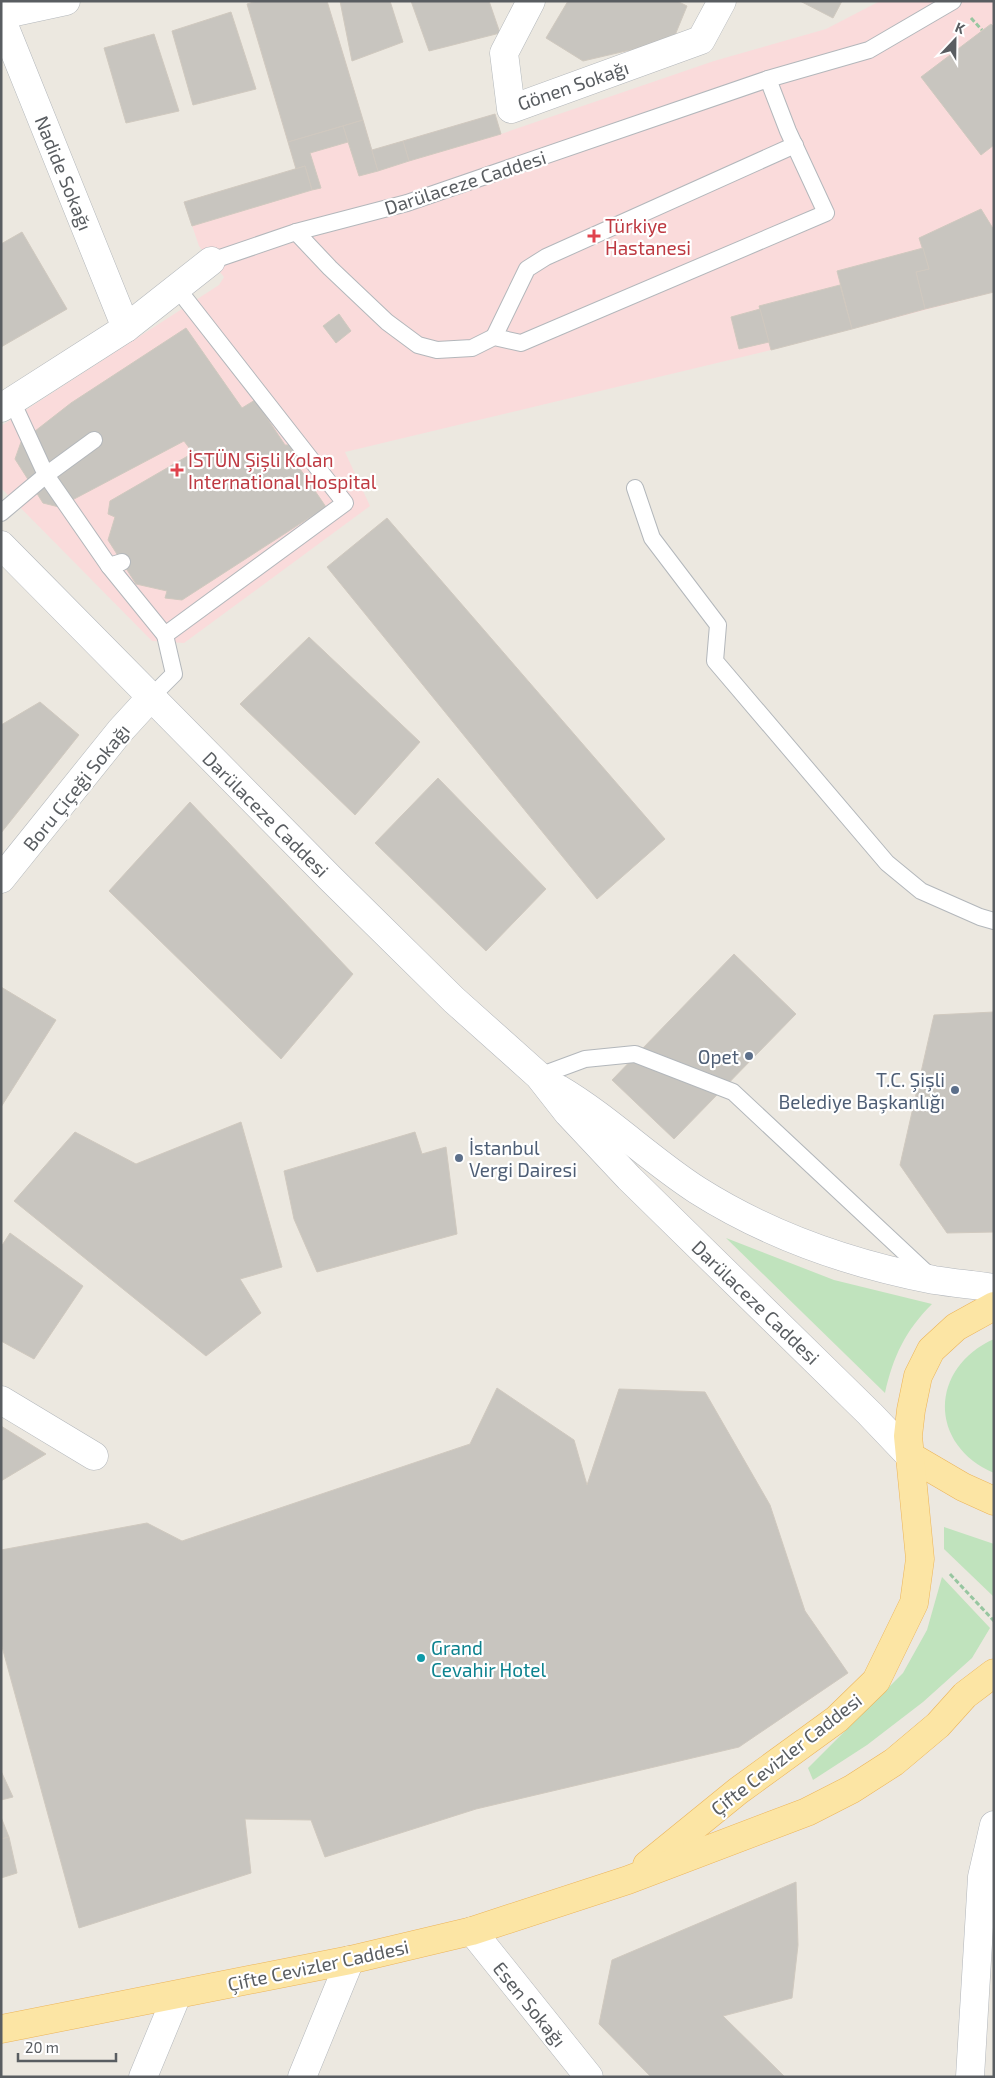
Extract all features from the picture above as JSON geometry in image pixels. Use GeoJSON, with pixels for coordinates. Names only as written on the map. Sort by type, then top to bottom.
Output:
{"type":"FeatureCollection","features":[{"type":"Feature","properties":{"kind":"main road","name":"Çifte Cevizler Caddesi"},"geometry":{"type":"LineString","coordinates":[[628,1880],[738,1791],[837,1719],[876,1681],[914,1603],[920,1559],[910,1456],[911,1410],[918,1376],[931,1350],[956,1327],[994,1306]]}},
{"type":"Feature","properties":{"kind":"main road","name":"Darülaceze Caddesi"},"geometry":{"type":"LineString","coordinates":[[910,1456],[963,1487],[994,1501]]}},
{"type":"Feature","properties":{"kind":"main road","name":"Çifte Cevizler Caddesi"},"geometry":{"type":"LineString","coordinates":[[1,2029],[350,1960],[472,1931],[628,1880],[807,1812],[852,1788],[894,1762],[938,1724],[965,1696],[994,1673]]}},
{"type":"Feature","properties":{"kind":"street","name":"Nadide Sokağı"},"geometry":{"type":"LineString","coordinates":[[66,1],[1,16],[126,328]]}},
{"type":"Feature","properties":{"kind":"street","name":"Gönen Sokağı"},"geometry":{"type":"LineString","coordinates":[[530,1],[504,54],[511,109],[701,40],[722,1]]}},
{"type":"Feature","properties":{"kind":"street","name":"Darülaceze Caddesi"},"geometry":{"type":"LineString","coordinates":[[6,404],[126,328],[211,261]]}},
{"type":"Feature","properties":{"kind":"street","name":"Darülaceze Caddesi"},"geometry":{"type":"LineString","coordinates":[[1,545],[330,878],[454,1000],[539,1076],[568,1113],[628,1178],[870,1414],[910,1456]]}},
{"type":"Feature","properties":{"kind":"street","name":"Boru Çiçeği Sokağı"},"geometry":{"type":"LineString","coordinates":[[1,879],[120,731],[152,696]]}},
{"type":"Feature","properties":{"kind":"street","name":"Darülaceze Caddesi"},"geometry":{"type":"LineString","coordinates":[[539,1076],[582,1102],[660,1165],[737,1215],[775,1232],[830,1252],[934,1280],[994,1288]]}},
{"type":"Feature","properties":{"kind":"street"},"geometry":{"type":"LineString","coordinates":[[1,1400],[94,1456]]}},
{"type":"Feature","properties":{"kind":"street"},"geometry":{"type":"LineString","coordinates":[[970,2077],[982,1877],[994,1825]]}},
{"type":"Feature","properties":{"kind":"street","name":"Esen Sokağı"},"geometry":{"type":"LineString","coordinates":[[472,1931],[589,2077]]}},
{"type":"Feature","properties":{"kind":"street"},"geometry":{"type":"LineString","coordinates":[[302,2077],[350,1960]]}},
{"type":"Feature","properties":{"kind":"street"},"geometry":{"type":"LineString","coordinates":[[142,2077],[178,1995]]}},
{"type":"Feature","properties":{"kind":"lane","name":"Darülaceze Caddesi"},"geometry":{"type":"LineString","coordinates":[[211,261],[296,232],[407,203],[768,79],[869,50],[953,1]]}},
{"type":"Feature","properties":{"kind":"lane"},"geometry":{"type":"LineString","coordinates":[[494,337],[521,343],[826,213],[768,79]]}},
{"type":"Feature","properties":{"kind":"lane"},"geometry":{"type":"LineString","coordinates":[[296,232],[380,316],[418,345],[437,350],[472,348],[494,337],[527,269],[546,257],[795,145]]}},
{"type":"Feature","properties":{"kind":"lane"},"geometry":{"type":"LineString","coordinates":[[165,635],[345,502],[177,288]]}},
{"type":"Feature","properties":{"kind":"lane"},"geometry":{"type":"LineString","coordinates":[[6,404],[46,475],[116,564],[165,635],[174,674],[152,696]]}},
{"type":"Feature","properties":{"kind":"lane"},"geometry":{"type":"LineString","coordinates":[[1,513],[46,475],[94,440]]}},
{"type":"Feature","properties":{"kind":"lane"},"geometry":{"type":"LineString","coordinates":[[635,488],[652,538],[718,626],[715,661],[888,863],[921,891],[980,918],[994,921]]}},
{"type":"Feature","properties":{"kind":"lane"},"geometry":{"type":"LineString","coordinates":[[539,1076],[586,1059],[634,1054],[733,1092],[934,1280]]}},
{"type":"Feature","properties":{"kind":"path"},"geometry":{"type":"LineString","coordinates":[[920,1559],[947,1571],[994,1621]]}},
{"type":"Feature","properties":{"kind":"shaded area","name":"Türkiye Hastanesi"},"geometry":{"type":"Polygon","coordinates":[[[257,1],[327,1],[372,150],[495,114],[501,134],[714,61],[826,29],[880,1],[994,1],[994,292],[771,350],[345,452],[370,506],[184,643],[152,641],[1,488],[1,426],[219,285],[224,277],[199,246],[184,202],[296,169],[247,4],[257,1]]]}},
{"type":"Feature","properties":{"kind":"green space"},"geometry":{"type":"Polygon","coordinates":[[[726,1238],[834,1280],[932,1304],[914,1324],[901,1345],[885,1393],[726,1238]]]}},
{"type":"Feature","properties":{"kind":"green space"},"geometry":{"type":"Polygon","coordinates":[[[994,1339],[994,1473],[972,1460],[957,1444],[948,1426],[945,1406],[948,1387],[957,1368],[973,1352],[994,1339]]]}},
{"type":"Feature","properties":{"kind":"green space"},"geometry":{"type":"Polygon","coordinates":[[[944,1527],[994,1544],[994,1597],[944,1549],[944,1527]]]}},
{"type":"Feature","properties":{"kind":"green space"},"geometry":{"type":"Polygon","coordinates":[[[942,1577],[990,1628],[972,1658],[923,1702],[867,1745],[813,1780],[808,1768],[903,1673],[927,1630],[942,1577]]]}},
{"type":"Feature","properties":{"kind":"building"},"geometry":{"type":"Polygon","coordinates":[[[257,1],[327,1],[363,120],[288,142],[247,4],[257,1]]]}},
{"type":"Feature","properties":{"kind":"building"},"geometry":{"type":"Polygon","coordinates":[[[340,1],[390,1],[403,42],[352,61],[340,1]]]}},
{"type":"Feature","properties":{"kind":"building"},"geometry":{"type":"Polygon","coordinates":[[[411,1],[489,1],[500,33],[429,51],[411,1]]]}},
{"type":"Feature","properties":{"kind":"building"},"geometry":{"type":"Polygon","coordinates":[[[568,1],[677,1],[687,6],[673,40],[583,61],[546,38],[568,1]]]}},
{"type":"Feature","properties":{"kind":"building"},"geometry":{"type":"Polygon","coordinates":[[[800,1],[842,1],[833,18],[800,1]]]}},
{"type":"Feature","properties":{"kind":"building"},"geometry":{"type":"Polygon","coordinates":[[[231,12],[256,89],[193,105],[172,31],[231,12]]]}},
{"type":"Feature","properties":{"kind":"building"},"geometry":{"type":"Polygon","coordinates":[[[991,24],[994,27],[994,145],[981,155],[921,77],[991,24]]]}},
{"type":"Feature","properties":{"kind":"building"},"geometry":{"type":"Polygon","coordinates":[[[154,34],[179,111],[126,123],[104,48],[154,34]]]}},
{"type":"Feature","properties":{"kind":"building"},"geometry":{"type":"Polygon","coordinates":[[[495,114],[501,134],[409,161],[403,141],[495,114]]]}},
{"type":"Feature","properties":{"kind":"building"},"geometry":{"type":"Polygon","coordinates":[[[363,120],[378,171],[359,176],[343,126],[363,120]]]}},
{"type":"Feature","properties":{"kind":"building"},"geometry":{"type":"Polygon","coordinates":[[[343,126],[348,142],[310,153],[321,188],[312,190],[305,166],[296,169],[288,142],[343,126]]]}},
{"type":"Feature","properties":{"kind":"building"},"geometry":{"type":"Polygon","coordinates":[[[403,141],[409,161],[378,171],[372,150],[403,141]]]}},
{"type":"Feature","properties":{"kind":"building"},"geometry":{"type":"Polygon","coordinates":[[[305,166],[312,190],[192,226],[184,202],[305,166]]]}},
{"type":"Feature","properties":{"kind":"building"},"geometry":{"type":"Polygon","coordinates":[[[981,209],[994,230],[994,292],[925,309],[916,272],[929,269],[919,238],[981,209]]]}},
{"type":"Feature","properties":{"kind":"building"},"geometry":{"type":"Polygon","coordinates":[[[22,232],[67,309],[1,347],[1,244],[22,232]]]}},
{"type":"Feature","properties":{"kind":"building"},"geometry":{"type":"Polygon","coordinates":[[[923,248],[929,269],[916,272],[925,309],[852,329],[837,271],[923,248]]]}},
{"type":"Feature","properties":{"kind":"building"},"geometry":{"type":"Polygon","coordinates":[[[840,285],[852,329],[771,350],[759,306],[840,285]]]}},
{"type":"Feature","properties":{"kind":"building"},"geometry":{"type":"Polygon","coordinates":[[[760,309],[769,342],[739,349],[731,317],[760,309]]]}},
{"type":"Feature","properties":{"kind":"building"},"geometry":{"type":"Polygon","coordinates":[[[339,314],[351,331],[336,343],[323,326],[339,314]]]}},
{"type":"Feature","properties":{"kind":"building"},"geometry":{"type":"Polygon","coordinates":[[[186,328],[242,408],[255,400],[285,445],[289,445],[297,457],[294,460],[326,507],[182,600],[165,598],[167,591],[136,584],[108,540],[115,517],[108,514],[110,501],[193,453],[184,441],[59,507],[43,503],[15,459],[21,442],[71,403],[186,328]]]}},
{"type":"Feature","properties":{"kind":"building"},"geometry":{"type":"Polygon","coordinates":[[[387,518],[665,839],[597,899],[327,567],[387,518]]]}},
{"type":"Feature","properties":{"kind":"building"},"geometry":{"type":"Polygon","coordinates":[[[309,637],[420,742],[355,815],[240,704],[309,637]]]}},
{"type":"Feature","properties":{"kind":"building"},"geometry":{"type":"Polygon","coordinates":[[[40,702],[79,735],[1,833],[1,725],[40,702]]]}},
{"type":"Feature","properties":{"kind":"building"},"geometry":{"type":"Polygon","coordinates":[[[438,778],[546,889],[486,951],[375,843],[438,778]]]}},
{"type":"Feature","properties":{"kind":"building"},"geometry":{"type":"Polygon","coordinates":[[[190,802],[353,974],[281,1059],[109,891],[190,802]]]}},
{"type":"Feature","properties":{"kind":"building"},"geometry":{"type":"Polygon","coordinates":[[[734,954],[796,1014],[674,1139],[612,1080],[734,954]]]}},
{"type":"Feature","properties":{"kind":"building"},"geometry":{"type":"Polygon","coordinates":[[[1,987],[56,1020],[1,1107],[1,987]]]}},
{"type":"Feature","properties":{"kind":"building","name":"T.C. Şişli Belediye Başkanlığı"},"geometry":{"type":"Polygon","coordinates":[[[994,1012],[994,1232],[947,1233],[900,1165],[934,1015],[994,1012]]]}},
{"type":"Feature","properties":{"kind":"building"},"geometry":{"type":"Polygon","coordinates":[[[241,1122],[282,1267],[240,1279],[261,1313],[206,1356],[14,1201],[75,1132],[136,1164],[241,1122]]]}},
{"type":"Feature","properties":{"kind":"building"},"geometry":{"type":"Polygon","coordinates":[[[415,1132],[422,1154],[446,1147],[457,1234],[317,1272],[294,1219],[284,1171],[415,1132]]]}},
{"type":"Feature","properties":{"kind":"building"},"geometry":{"type":"Polygon","coordinates":[[[10,1233],[83,1286],[34,1359],[1,1341],[1,1247],[10,1233]]]}},
{"type":"Feature","properties":{"kind":"building","name":"Grand Cevahir Hotel"},"geometry":{"type":"Polygon","coordinates":[[[497,1388],[574,1440],[587,1485],[619,1389],[705,1392],[770,1505],[805,1611],[848,1673],[739,1747],[476,1809],[325,1857],[311,1820],[245,1819],[251,1873],[79,1928],[1,1643],[1,1550],[147,1523],[182,1541],[470,1444],[497,1388]]]}},
{"type":"Feature","properties":{"kind":"building"},"geometry":{"type":"Polygon","coordinates":[[[1,1426],[46,1454],[1,1481],[1,1426]]]}},
{"type":"Feature","properties":{"kind":"building"},"geometry":{"type":"Polygon","coordinates":[[[1,1771],[13,1797],[1,1800],[1,1771]]]}},
{"type":"Feature","properties":{"kind":"building"},"geometry":{"type":"Polygon","coordinates":[[[1,1817],[9,1837],[1,1839],[1,1817]]]}},
{"type":"Feature","properties":{"kind":"building"},"geometry":{"type":"Polygon","coordinates":[[[9,1837],[17,1873],[1,1878],[1,1839],[9,1837]]]}},
{"type":"Feature","properties":{"kind":"building"},"geometry":{"type":"Polygon","coordinates":[[[796,1882],[798,1945],[792,1998],[723,2016],[785,2077],[651,2077],[599,2024],[612,1960],[796,1882]]]}},
{"type":"Feature","properties":{"kind":"place","name":"Türkiye Hastanesi"},"geometry":{"type":"Point","coordinates":[594,236]}},
{"type":"Feature","properties":{"kind":"place","name":"İSTÜN Şişli Kolan International Hospital"},"geometry":{"type":"Point","coordinates":[177,470]}},
{"type":"Feature","properties":{"kind":"place","name":"Opet"},"geometry":{"type":"Point","coordinates":[749,1056]}},
{"type":"Feature","properties":{"kind":"place","name":"T.C. Şişli Belediye Başkanlığı"},"geometry":{"type":"Point","coordinates":[955,1090]}},
{"type":"Feature","properties":{"kind":"place","name":"İstanbul Vergi Dairesi"},"geometry":{"type":"Point","coordinates":[459,1158]}},
{"type":"Feature","properties":{"kind":"place","name":"Grand Cevahir Hotel"},"geometry":{"type":"Point","coordinates":[421,1658]}}]}
